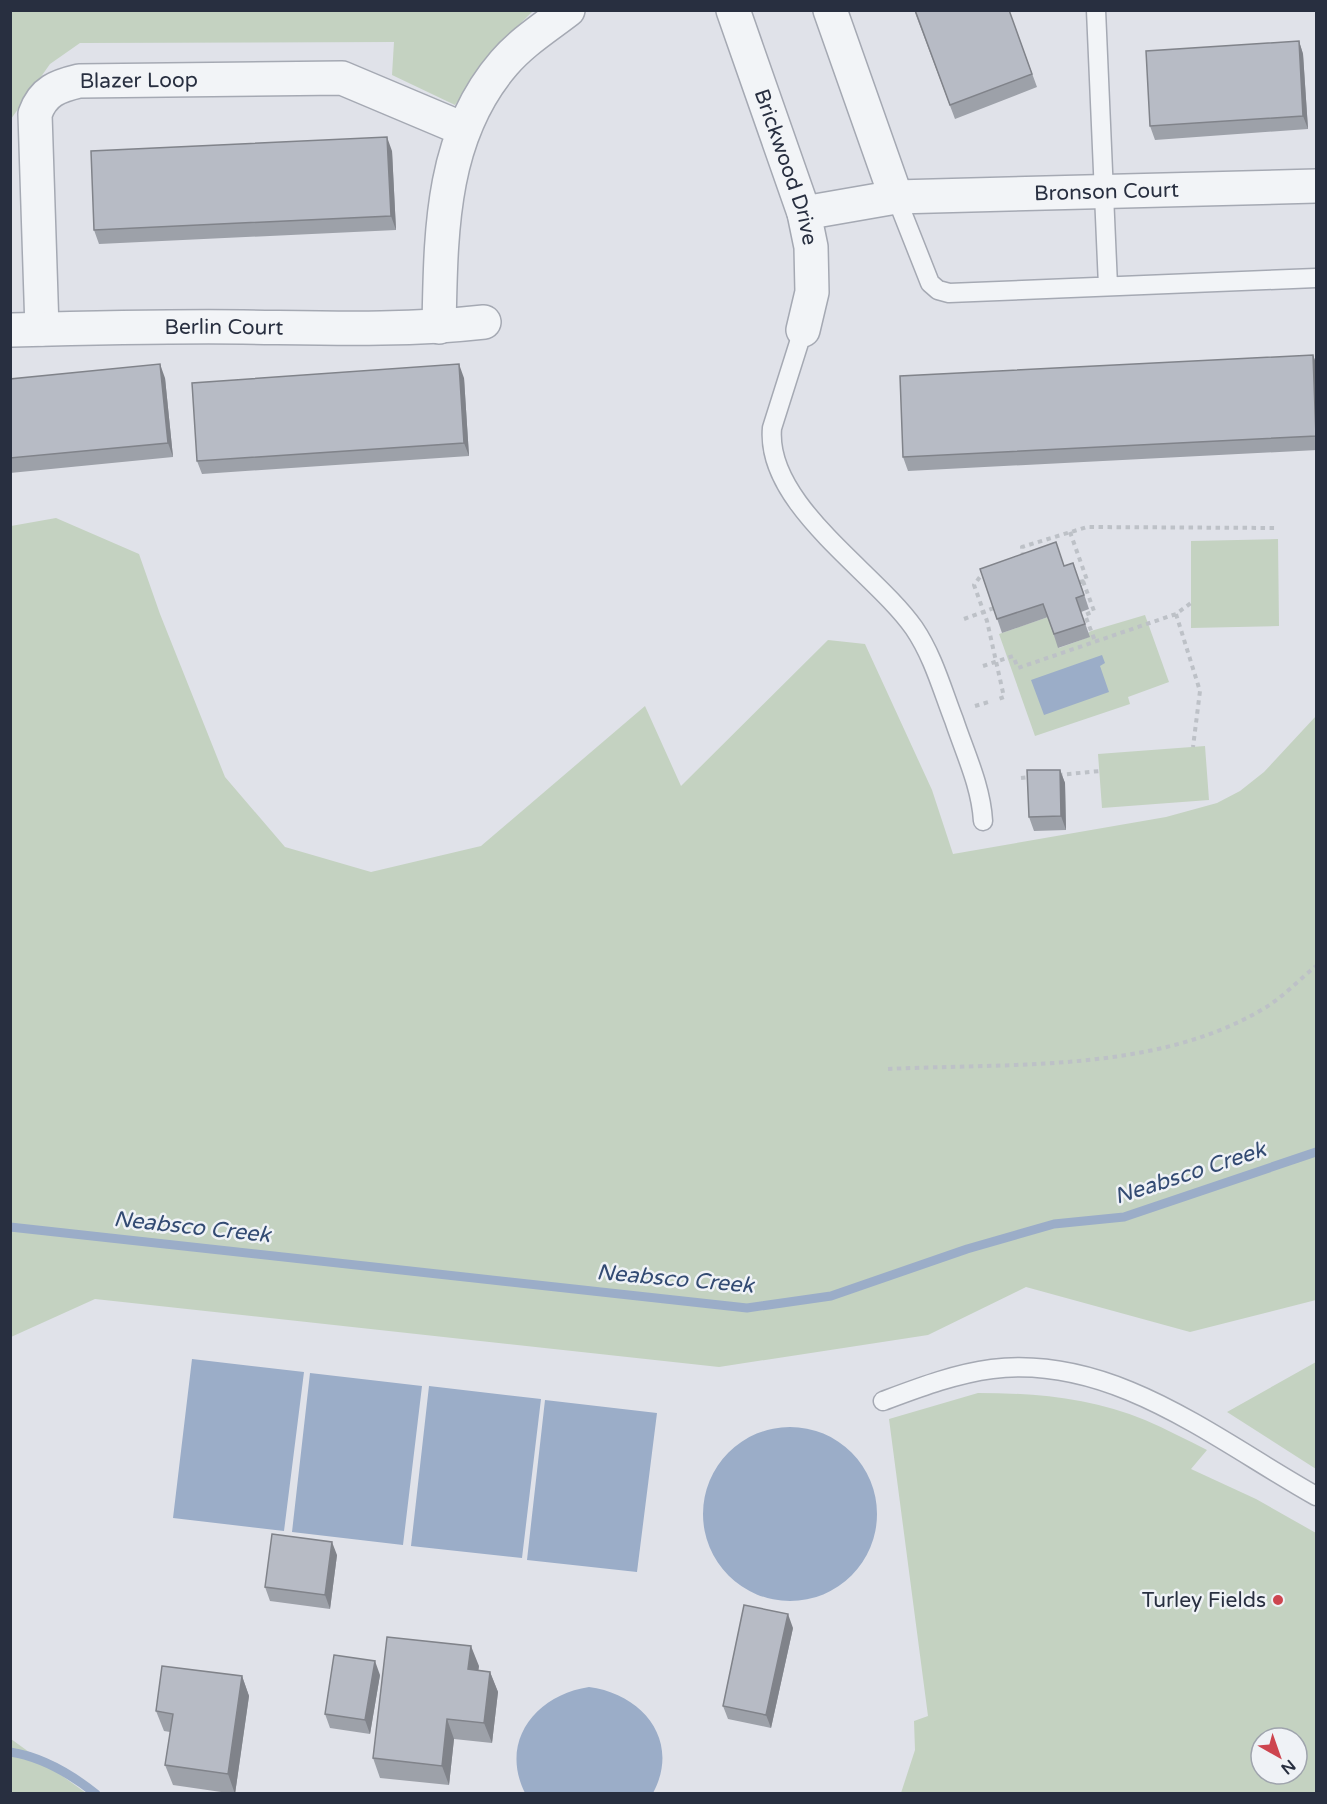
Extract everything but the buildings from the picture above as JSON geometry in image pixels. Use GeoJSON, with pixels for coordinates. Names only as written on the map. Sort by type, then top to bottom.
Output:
{"type":"FeatureCollection","features":[{"type":"Feature","properties":{"kind":"street"},"geometry":{"type":"LineString","coordinates":[[440,327],[443,211],[463,129],[480,96],[504,63],[527,41],[568,10]]}},
{"type":"Feature","properties":{"kind":"street","name":"Brickwood Drive"},"geometry":{"type":"LineString","coordinates":[[733,10],[804,213],[811,248],[812,292],[803,330]]}},
{"type":"Feature","properties":{"kind":"street"},"geometry":{"type":"LineString","coordinates":[[830,10],[896,197]]}},
{"type":"Feature","properties":{"kind":"street","name":"Blazer Loop"},"geometry":{"type":"LineString","coordinates":[[26,330],[25,233],[35,114],[39,101],[49,91],[80,81],[342,78],[463,129]]}},
{"type":"Feature","properties":{"kind":"street","name":"Bronson Court"},"geometry":{"type":"LineString","coordinates":[[804,213],[896,197],[1317,186]]}},
{"type":"Feature","properties":{"kind":"street","name":"Berlin Court"},"geometry":{"type":"LineString","coordinates":[[26,330],[183,326],[440,327],[484,322]]}},
{"type":"Feature","properties":{"kind":"lane"},"geometry":{"type":"LineString","coordinates":[[1096,10],[1108,286]]}},
{"type":"Feature","properties":{"kind":"lane"},"geometry":{"type":"LineString","coordinates":[[896,197],[924,271],[938,290],[949,293],[1317,278]]}},
{"type":"Feature","properties":{"kind":"lane"},"geometry":{"type":"LineString","coordinates":[[803,330],[772,428],[772,444],[785,483],[799,506],[904,615],[921,638],[940,683],[979,791],[983,821]]}},
{"type":"Feature","properties":{"kind":"lane"},"geometry":{"type":"LineString","coordinates":[[883,1401],[948,1378],[975,1372],[1020,1367],[1065,1370],[1101,1379],[1143,1395],[1317,1496]]}},
{"type":"Feature","properties":{"kind":"path"},"geometry":{"type":"LineString","coordinates":[[1015,557],[1024,554],[1022,547],[1087,527],[1276,528]]}},
{"type":"Feature","properties":{"kind":"path"},"geometry":{"type":"LineString","coordinates":[[1070,532],[1087,580],[1082,582],[1094,611],[1086,615],[1095,641]]}},
{"type":"Feature","properties":{"kind":"path"},"geometry":{"type":"LineString","coordinates":[[1039,542],[1042,552]]}},
{"type":"Feature","properties":{"kind":"path"},"geometry":{"type":"LineString","coordinates":[[988,566],[974,585],[984,611],[1004,697],[996,700]]}},
{"type":"Feature","properties":{"kind":"path"},"geometry":{"type":"LineString","coordinates":[[983,666],[1013,656],[1018,668],[1176,614],[1191,603]]}},
{"type":"Feature","properties":{"kind":"path"},"geometry":{"type":"LineString","coordinates":[[964,619],[994,608]]}},
{"type":"Feature","properties":{"kind":"path"},"geometry":{"type":"LineString","coordinates":[[1176,614],[1200,691],[1193,747]]}},
{"type":"Feature","properties":{"kind":"path"},"geometry":{"type":"LineString","coordinates":[[1055,775],[1100,771]]}},
{"type":"Feature","properties":{"kind":"path"},"geometry":{"type":"LineString","coordinates":[[1021,777],[1033,777]]}},
{"type":"Feature","properties":{"kind":"path"},"geometry":{"type":"LineString","coordinates":[[888,1069],[1103,1059],[1143,1054],[1196,1040],[1263,1009],[1317,966]]}},
{"type":"Feature","properties":{"kind":"green space"},"geometry":{"type":"Polygon","coordinates":[[[11,11],[533,11],[494,50],[455,105],[392,75],[394,42],[80,43],[50,64],[11,119],[11,11]]]}},
{"type":"Feature","properties":{"kind":"green space"},"geometry":{"type":"Polygon","coordinates":[[[56,518],[139,554],[160,614],[225,777],[285,847],[371,872],[481,846],[645,706],[681,786],[828,640],[865,644],[932,790],[953,854],[1166,817],[1217,803],[1240,791],[1264,772],[1316,716],[1316,1300],[1190,1332],[1026,1287],[928,1335],[719,1367],[95,1299],[11,1337],[11,526],[56,518]]]}},
{"type":"Feature","properties":{"kind":"green space"},"geometry":{"type":"Polygon","coordinates":[[[1278,539],[1279,626],[1191,628],[1191,541],[1278,539]]]}},
{"type":"Feature","properties":{"kind":"green space"},"geometry":{"type":"Polygon","coordinates":[[[1145,615],[1169,682],[1128,697],[1130,704],[1035,736],[999,634],[1048,617],[1059,648],[1089,637],[1088,633],[1091,631],[1145,615]]]}},
{"type":"Feature","properties":{"kind":"green space"},"geometry":{"type":"Polygon","coordinates":[[[1205,746],[1209,800],[1102,808],[1098,754],[1205,746]]]}},
{"type":"Feature","properties":{"kind":"green space"},"geometry":{"type":"Polygon","coordinates":[[[1316,1362],[1316,1469],[1227,1412],[1316,1362]]]}},
{"type":"Feature","properties":{"kind":"green space"},"geometry":{"type":"Polygon","coordinates":[[[978,1393],[1063,1398],[1105,1406],[1145,1420],[1207,1450],[1191,1469],[1256,1499],[1316,1533],[1316,1793],[901,1793],[915,1750],[914,1721],[928,1716],[889,1419],[978,1393]]]}},
{"type":"Feature","properties":{"kind":"green space"},"geometry":{"type":"Polygon","coordinates":[[[11,1739],[86,1793],[11,1793],[11,1739]]]}},
{"type":"Feature","properties":{"kind":"water"},"geometry":{"type":"Polygon","coordinates":[[[1102,655],[1105,663],[1100,666],[1109,692],[1044,715],[1031,680],[1102,655]]]}},
{"type":"Feature","properties":{"kind":"water"},"geometry":{"type":"Polygon","coordinates":[[[192,1359],[304,1372],[284,1531],[173,1518],[192,1359]]]}},
{"type":"Feature","properties":{"kind":"water"},"geometry":{"type":"Polygon","coordinates":[[[310,1373],[422,1386],[403,1545],[292,1532],[310,1373]]]}},
{"type":"Feature","properties":{"kind":"water"},"geometry":{"type":"Polygon","coordinates":[[[429,1386],[541,1399],[522,1558],[411,1546],[429,1386]]]}},
{"type":"Feature","properties":{"kind":"water"},"geometry":{"type":"Polygon","coordinates":[[[545,1400],[657,1413],[637,1572],[527,1560],[545,1400]]]}},
{"type":"Feature","properties":{"kind":"water"},"geometry":{"type":"Polygon","coordinates":[[[790,1427],[823,1434],[838,1442],[851,1453],[862,1466],[870,1481],[877,1514],[870,1547],[862,1562],[851,1575],[838,1586],[823,1594],[790,1601],[757,1594],[742,1586],[729,1575],[718,1562],[710,1547],[703,1514],[710,1481],[718,1466],[729,1453],[742,1442],[757,1434],[790,1427]]]}},
{"type":"Feature","properties":{"kind":"water"},"geometry":{"type":"Polygon","coordinates":[[[589,1687],[608,1691],[626,1699],[652,1723],[659,1738],[662,1755],[661,1774],[653,1793],[525,1793],[518,1774],[517,1756],[520,1739],[527,1724],[539,1710],[553,1700],[589,1687]]]}},
{"type":"Feature","properties":{"kind":"waterway","name":"Neabsco Creek"},"geometry":{"type":"LineString","coordinates":[[10,1227],[747,1308],[831,1296],[967,1249],[1054,1224],[1124,1217],[1316,1152]]}},
{"type":"Feature","properties":{"kind":"waterway"},"geometry":{"type":"LineString","coordinates":[[10,1752],[22,1754],[56,1767],[96,1794]]}},
{"type":"Feature","properties":{"kind":"place","name":"Turley Fields"},"geometry":{"type":"Point","coordinates":[1278,1600]}}]}
